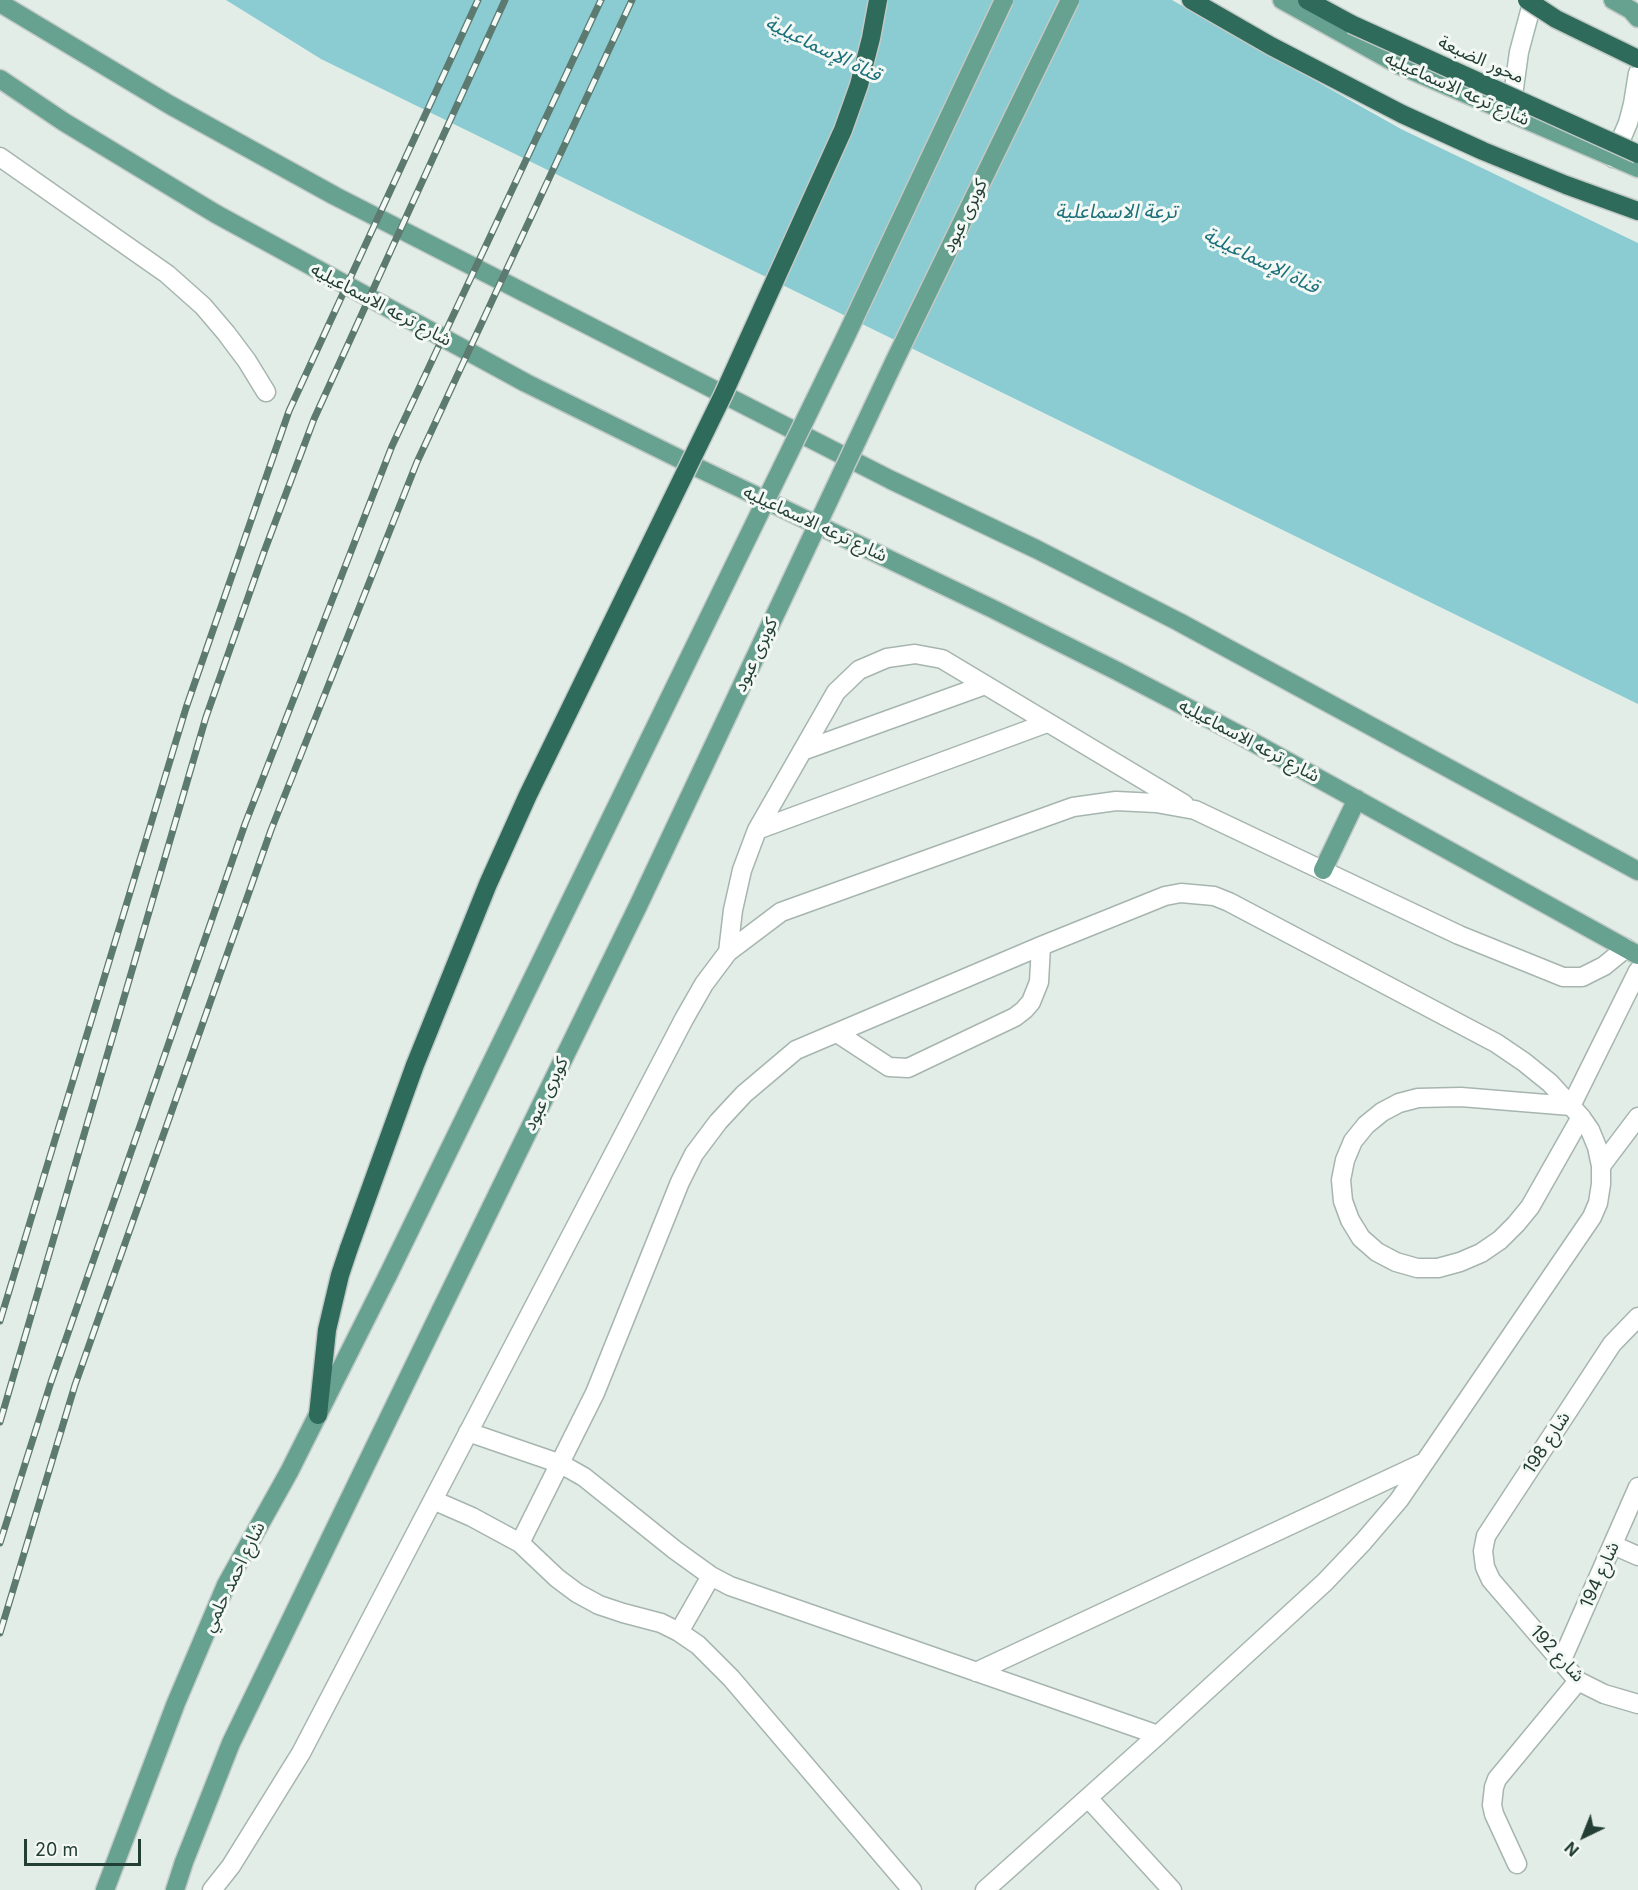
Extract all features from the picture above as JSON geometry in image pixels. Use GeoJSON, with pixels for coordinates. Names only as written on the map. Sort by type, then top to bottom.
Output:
{"type":"FeatureCollection","features":[{"type":"Feature","properties":{"kind":"highway"},"geometry":{"type":"LineString","coordinates":[[318,1414],[327,1330],[340,1275],[415,1065],[488,884],[528,795],[723,395],[843,130],[859,85],[878,0]]}},
{"type":"Feature","properties":{"kind":"highway"},"geometry":{"type":"LineString","coordinates":[[1191,0],[1271,46],[1402,114],[1483,151],[1638,211]]}},
{"type":"Feature","properties":{"kind":"highway","name":"محور الضبعة"},"geometry":{"type":"LineString","coordinates":[[1307,0],[1351,24],[1638,154]]}},
{"type":"Feature","properties":{"kind":"highway"},"geometry":{"type":"LineString","coordinates":[[1527,0],[1556,19],[1638,59]]}},
{"type":"Feature","properties":{"kind":"main road","name":"شارع احمد حلمي"},"geometry":{"type":"LineString","coordinates":[[105,1890],[172,1714],[226,1585],[289,1472],[388,1275],[846,336],[1004,0]]}},
{"type":"Feature","properties":{"kind":"main road","name":"كوبرى عبود"},"geometry":{"type":"LineString","coordinates":[[176,1890],[184,1862],[231,1743],[633,917],[885,381],[1070,0]]}},
{"type":"Feature","properties":{"kind":"main road","name":"شارع ترعه الاسماعيليه"},"geometry":{"type":"LineString","coordinates":[[1282,0],[1399,65],[1638,168]]}},
{"type":"Feature","properties":{"kind":"main road"},"geometry":{"type":"LineString","coordinates":[[1613,0],[1631,10],[1638,18]]}},
{"type":"Feature","properties":{"kind":"main road"},"geometry":{"type":"LineString","coordinates":[[0,3],[170,105],[335,196],[891,480],[1036,549],[1179,622],[1638,872]]}},
{"type":"Feature","properties":{"kind":"main road","name":"شارع ترعه الاسماعيليه"},"geometry":{"type":"LineString","coordinates":[[0,79],[64,122],[216,214],[515,377],[696,468],[1014,619],[1197,713],[1632,952]]}},
{"type":"Feature","properties":{"kind":"main road"},"geometry":{"type":"LineString","coordinates":[[1323,870],[1357,799]]}},
{"type":"Feature","properties":{"kind":"street"},"geometry":{"type":"LineString","coordinates":[[1511,114],[1519,52],[1533,0]]}},
{"type":"Feature","properties":{"kind":"street"},"geometry":{"type":"LineString","coordinates":[[1613,158],[1628,123],[1638,73]]}},
{"type":"Feature","properties":{"kind":"street"},"geometry":{"type":"LineString","coordinates":[[0,157],[167,274],[203,306],[226,333],[266,392]]}},
{"type":"Feature","properties":{"kind":"street"},"geometry":{"type":"LineString","coordinates":[[728,952],[733,910],[742,870],[757,830],[836,693],[859,670],[887,658],[915,654],[942,659],[1195,810],[1459,935],[1563,977],[1582,976],[1632,952]]}},
{"type":"Feature","properties":{"kind":"street"},"geometry":{"type":"LineString","coordinates":[[802,751],[985,685]]}},
{"type":"Feature","properties":{"kind":"street"},"geometry":{"type":"LineString","coordinates":[[757,830],[1047,723]]}},
{"type":"Feature","properties":{"kind":"street"},"geometry":{"type":"LineString","coordinates":[[212,1890],[231,1866],[301,1753],[684,1019],[704,984],[728,952],[781,912],[1073,807],[1116,801],[1156,803],[1195,810]]}},
{"type":"Feature","properties":{"kind":"street"},"geometry":{"type":"LineString","coordinates":[[520,1543],[595,1393],[680,1182],[694,1155],[718,1122],[744,1094],[796,1050],[1041,946],[1165,896],[1181,892],[1214,896],[1240,907],[1496,1043],[1541,1076],[1576,1111],[1590,1130],[1601,1166],[1598,1203],[1592,1217],[1399,1500],[1325,1582],[985,1890]]}},
{"type":"Feature","properties":{"kind":"street"},"geometry":{"type":"LineString","coordinates":[[837,1033],[889,1067],[908,1068],[1015,1017],[1024,1010],[1031,1002],[1039,982],[1041,946]]}},
{"type":"Feature","properties":{"kind":"street"},"geometry":{"type":"LineString","coordinates":[[1576,1111],[1439,1096],[1418,1098],[1390,1107],[1366,1125],[1353,1141],[1345,1160],[1341,1180],[1343,1201],[1350,1220],[1361,1238],[1377,1252],[1396,1262],[1417,1268],[1438,1268],[1471,1257],[1500,1240],[1530,1207],[1576,1111],[1638,971]]}},
{"type":"Feature","properties":{"kind":"street"},"geometry":{"type":"LineString","coordinates":[[1601,1166],[1638,1117]]}},
{"type":"Feature","properties":{"kind":"street","name":"شارع 198"},"geometry":{"type":"LineString","coordinates":[[1491,1580],[1485,1567],[1483,1551],[1486,1536],[1612,1344],[1638,1317]]}},
{"type":"Feature","properties":{"kind":"street"},"geometry":{"type":"LineString","coordinates":[[468,1432],[561,1464],[584,1477],[675,1550],[711,1576],[730,1586],[1158,1735]]}},
{"type":"Feature","properties":{"kind":"street"},"geometry":{"type":"LineString","coordinates":[[976,1672],[1424,1462]]}},
{"type":"Feature","properties":{"kind":"street","name":"شارع 194"},"geometry":{"type":"LineString","coordinates":[[1561,1662],[1638,1487]]}},
{"type":"Feature","properties":{"kind":"street"},"geometry":{"type":"LineString","coordinates":[[433,1500],[472,1517],[520,1543],[557,1578],[577,1593],[599,1605],[661,1623],[698,1645],[731,1678],[912,1890]]}},
{"type":"Feature","properties":{"kind":"street"},"geometry":{"type":"LineString","coordinates":[[1613,1545],[1638,1556]]}},
{"type":"Feature","properties":{"kind":"street"},"geometry":{"type":"LineString","coordinates":[[679,1632],[711,1576]]}},
{"type":"Feature","properties":{"kind":"street","name":"شارع 192"},"geometry":{"type":"LineString","coordinates":[[1491,1580],[1578,1681],[1604,1694],[1638,1704]]}},
{"type":"Feature","properties":{"kind":"street"},"geometry":{"type":"LineString","coordinates":[[1517,1864],[1494,1814],[1492,1795],[1494,1787],[1497,1779],[1578,1681]]}},
{"type":"Feature","properties":{"kind":"street"},"geometry":{"type":"LineString","coordinates":[[1088,1798],[1172,1890]]}},
{"type":"Feature","properties":{"kind":"water","name":"ترعة الاسماعلية"},"geometry":{"type":"Polygon","coordinates":[[[226,0],[1172,0],[1401,129],[1638,243],[1638,704],[321,59],[226,0]]]}},
{"type":"Feature","properties":{"kind":"railway"},"geometry":{"type":"LineString","coordinates":[[0,1321],[186,708],[289,411],[478,0]]}},
{"type":"Feature","properties":{"kind":"railway"},"geometry":{"type":"LineString","coordinates":[[0,1422],[206,717],[264,552],[314,419],[505,0]]}},
{"type":"Feature","properties":{"kind":"railway"},"geometry":{"type":"LineString","coordinates":[[0,1543],[51,1382],[245,824],[392,446],[601,0]]}},
{"type":"Feature","properties":{"kind":"railway"},"geometry":{"type":"LineString","coordinates":[[0,1633],[75,1385],[271,830],[417,462],[632,0]]}},
{"type":"Feature","properties":{"kind":"water label","name":"قناة الإسماعيلية"},"geometry":{"type":"Point","coordinates":[823,49]}},
{"type":"Feature","properties":{"kind":"water label","name":"قناة الإسماعيلية"},"geometry":{"type":"Point","coordinates":[1261,261]}}]}
